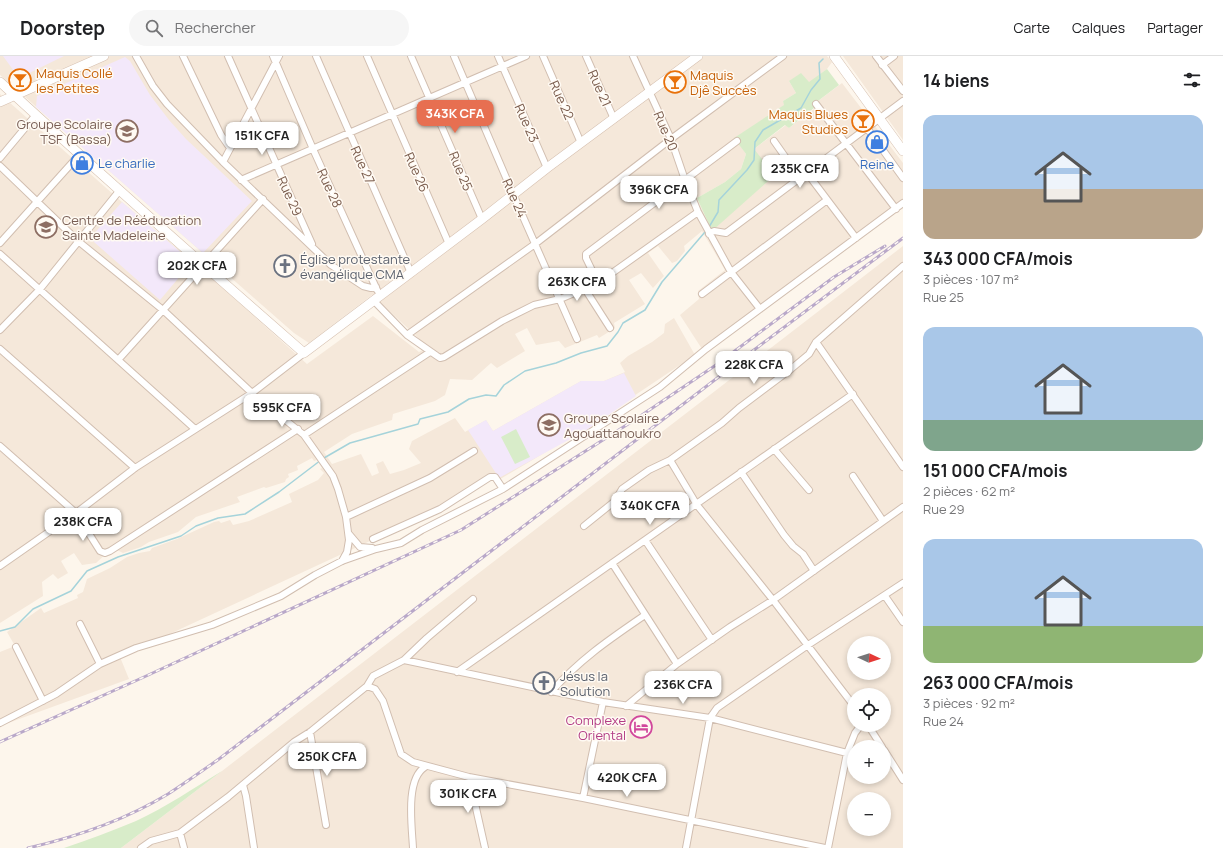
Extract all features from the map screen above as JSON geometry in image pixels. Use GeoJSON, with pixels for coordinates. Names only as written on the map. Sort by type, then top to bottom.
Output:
{"type":"FeatureCollection","features":[{"type":"Feature","properties":{"kind":"street"},"geometry":{"type":"LineString","coordinates":[[0,102],[104,56]]}},
{"type":"Feature","properties":{"kind":"street"},"geometry":{"type":"LineString","coordinates":[[136,56],[152,86],[222,162],[331,264],[363,286],[370,288],[376,287]]}},
{"type":"Feature","properties":{"kind":"street"},"geometry":{"type":"LineString","coordinates":[[183,56],[221,135],[230,148]]}},
{"type":"Feature","properties":{"kind":"street","name":"Rue 29"},"geometry":{"type":"LineString","coordinates":[[228,56],[314,249]]}},
{"type":"Feature","properties":{"kind":"street","name":"Rue 27"},"geometry":{"type":"LineString","coordinates":[[316,56],[411,273]]}},
{"type":"Feature","properties":{"kind":"street","name":"Rue 26"},"geometry":{"type":"LineString","coordinates":[[367,56],[449,244]]}},
{"type":"Feature","properties":{"kind":"street","name":"Rue 25"},"geometry":{"type":"LineString","coordinates":[[411,56],[482,219]]}},
{"type":"Feature","properties":{"kind":"street","name":"Rue 24"},"geometry":{"type":"LineString","coordinates":[[454,56],[577,339]]}},
{"type":"Feature","properties":{"kind":"street","name":"Rue 23"},"geometry":{"type":"LineString","coordinates":[[498,56],[547,168]]}},
{"type":"Feature","properties":{"kind":"street"},"geometry":{"type":"LineString","coordinates":[[241,180],[526,56]]}},
{"type":"Feature","properties":{"kind":"street","name":"Rue 22"},"geometry":{"type":"LineString","coordinates":[[543,56],[581,143]]}},
{"type":"Feature","properties":{"kind":"street","name":"Rue 21"},"geometry":{"type":"LineString","coordinates":[[586,56],[614,119]]}},
{"type":"Feature","properties":{"kind":"street","name":"Rue 20"},"geometry":{"type":"LineString","coordinates":[[633,56],[671,140],[685,180],[709,234],[731,272],[760,309]]}},
{"type":"Feature","properties":{"kind":"street"},"geometry":{"type":"LineString","coordinates":[[0,566],[76,513],[135,468],[252,393],[547,168],[698,56]]}},
{"type":"Feature","properties":{"kind":"street"},"geometry":{"type":"LineString","coordinates":[[407,335],[535,244],[783,56]]}},
{"type":"Feature","properties":{"kind":"street"},"geometry":{"type":"LineString","coordinates":[[834,56],[903,151]]}},
{"type":"Feature","properties":{"kind":"street"},"geometry":{"type":"LineString","coordinates":[[876,56],[903,91]]}},
{"type":"Feature","properties":{"kind":"street"},"geometry":{"type":"LineString","coordinates":[[882,65],[894,56]]}},
{"type":"Feature","properties":{"kind":"street"},"geometry":{"type":"LineString","coordinates":[[222,162],[251,109],[276,58]]}},
{"type":"Feature","properties":{"kind":"street","name":"Rue 28"},"geometry":{"type":"LineString","coordinates":[[276,58],[313,149],[376,287],[377,299]]}},
{"type":"Feature","properties":{"kind":"street"},"geometry":{"type":"LineString","coordinates":[[0,82],[35,116],[80,154],[304,354]]}},
{"type":"Feature","properties":{"kind":"street"},"geometry":{"type":"LineString","coordinates":[[709,234],[714,231],[726,233],[903,101]]}},
{"type":"Feature","properties":{"kind":"street"},"geometry":{"type":"LineString","coordinates":[[816,104],[896,208]]}},
{"type":"Feature","properties":{"kind":"street"},"geometry":{"type":"LineString","coordinates":[[0,158],[35,116]]}},
{"type":"Feature","properties":{"kind":"street"},"geometry":{"type":"LineString","coordinates":[[867,128],[903,178]]}},
{"type":"Feature","properties":{"kind":"street"},"geometry":{"type":"LineString","coordinates":[[598,283],[586,258],[586,254],[737,141]]}},
{"type":"Feature","properties":{"kind":"street"},"geometry":{"type":"LineString","coordinates":[[774,141],[800,178]]}},
{"type":"Feature","properties":{"kind":"street"},"geometry":{"type":"LineString","coordinates":[[0,243],[80,154]]}},
{"type":"Feature","properties":{"kind":"street"},"geometry":{"type":"LineString","coordinates":[[0,166],[78,241],[163,310],[252,393],[304,435],[333,476],[338,489],[346,517],[349,540],[347,552],[342,561]]}},
{"type":"Feature","properties":{"kind":"street"},"geometry":{"type":"LineString","coordinates":[[807,173],[856,238]]}},
{"type":"Feature","properties":{"kind":"street"},"geometry":{"type":"LineString","coordinates":[[0,330],[40,289],[120,190]]}},
{"type":"Feature","properties":{"kind":"street"},"geometry":{"type":"LineString","coordinates":[[118,360],[263,199]]}},
{"type":"Feature","properties":{"kind":"street"},"geometry":{"type":"LineString","coordinates":[[702,294],[828,200]]}},
{"type":"Feature","properties":{"kind":"street"},"geometry":{"type":"LineString","coordinates":[[0,723],[56,694],[100,664],[136,648],[212,625],[281,596],[315,575],[342,561],[376,549],[401,543],[422,530],[503,489],[660,387],[760,309],[903,203]]}},
{"type":"Feature","properties":{"kind":"street"},"geometry":{"type":"LineString","coordinates":[[377,299],[407,335],[440,358],[444,357],[502,321],[534,306],[560,299],[598,283],[698,212]]}},
{"type":"Feature","properties":{"kind":"street"},"geometry":{"type":"LineString","coordinates":[[0,254],[195,429]]}},
{"type":"Feature","properties":{"kind":"street"},"geometry":{"type":"LineString","coordinates":[[584,526],[615,501],[622,489],[649,470],[670,460],[722,423],[791,369],[809,354],[816,342],[903,266]]}},
{"type":"Feature","properties":{"kind":"street"},"geometry":{"type":"LineString","coordinates":[[585,289],[610,328]]}},
{"type":"Feature","properties":{"kind":"street"},"geometry":{"type":"LineString","coordinates":[[816,342],[903,467]]}},
{"type":"Feature","properties":{"kind":"street"},"geometry":{"type":"LineString","coordinates":[[0,350],[135,468]]}},
{"type":"Feature","properties":{"kind":"street"},"geometry":{"type":"LineString","coordinates":[[304,435],[430,352]]}},
{"type":"Feature","properties":{"kind":"street"},"geometry":{"type":"LineString","coordinates":[[457,672],[697,505],[741,472],[853,394]]}},
{"type":"Feature","properties":{"kind":"street"},"geometry":{"type":"LineString","coordinates":[[0,446],[76,513],[100,551],[107,552],[298,429]]}},
{"type":"Feature","properties":{"kind":"street"},"geometry":{"type":"LineString","coordinates":[[774,449],[809,490]]}},
{"type":"Feature","properties":{"kind":"street"},"geometry":{"type":"LineString","coordinates":[[346,517],[430,478],[474,451]]}},
{"type":"Feature","properties":{"kind":"street"},"geometry":{"type":"LineString","coordinates":[[670,460],[697,505],[773,600],[847,697]]}},
{"type":"Feature","properties":{"kind":"street"},"geometry":{"type":"LineString","coordinates":[[741,472],[784,535],[793,546],[803,554],[814,571]]}},
{"type":"Feature","properties":{"kind":"street"},"geometry":{"type":"LineString","coordinates":[[853,476],[883,521]]}},
{"type":"Feature","properties":{"kind":"street"},"geometry":{"type":"LineString","coordinates":[[372,539],[440,508],[490,477],[495,477],[503,489]]}},
{"type":"Feature","properties":{"kind":"street"},"geometry":{"type":"LineString","coordinates":[[626,706],[677,664],[730,627],[773,600],[903,507]]}},
{"type":"Feature","properties":{"kind":"street"},"geometry":{"type":"LineString","coordinates":[[348,533],[360,547],[376,549]]}},
{"type":"Feature","properties":{"kind":"street"},"geometry":{"type":"LineString","coordinates":[[645,540],[712,640]]}},
{"type":"Feature","properties":{"kind":"street"},"geometry":{"type":"LineString","coordinates":[[612,563],[677,664]]}},
{"type":"Feature","properties":{"kind":"street"},"geometry":{"type":"LineString","coordinates":[[686,848],[710,718],[717,708],[808,645],[903,583]]}},
{"type":"Feature","properties":{"kind":"street"},"geometry":{"type":"LineString","coordinates":[[885,596],[903,622]]}},
{"type":"Feature","properties":{"kind":"street"},"geometry":{"type":"LineString","coordinates":[[141,848],[151,841],[180,833],[367,686],[373,676],[404,660],[427,638],[473,599]]}},
{"type":"Feature","properties":{"kind":"street"},"geometry":{"type":"LineString","coordinates":[[551,692],[567,673],[587,656],[645,615]]}},
{"type":"Feature","properties":{"kind":"street"},"geometry":{"type":"LineString","coordinates":[[80,624],[100,664]]}},
{"type":"Feature","properties":{"kind":"street"},"geometry":{"type":"LineString","coordinates":[[16,647],[43,701]]}},
{"type":"Feature","properties":{"kind":"street"},"geometry":{"type":"LineString","coordinates":[[404,660],[603,702],[710,718],[847,753],[828,848]]}},
{"type":"Feature","properties":{"kind":"street"},"geometry":{"type":"LineString","coordinates":[[367,686],[375,689],[383,701],[401,754],[406,759],[425,767],[825,848]]}},
{"type":"Feature","properties":{"kind":"street"},"geometry":{"type":"LineString","coordinates":[[583,798],[603,702]]}},
{"type":"Feature","properties":{"kind":"street"},"geometry":{"type":"LineString","coordinates":[[310,732],[326,825]]}},
{"type":"Feature","properties":{"kind":"street"},"geometry":{"type":"LineString","coordinates":[[891,763],[903,780]]}},
{"type":"Feature","properties":{"kind":"street"},"geometry":{"type":"LineString","coordinates":[[414,848],[411,806],[413,788],[420,770],[425,767]]}},
{"type":"Feature","properties":{"kind":"street"},"geometry":{"type":"LineString","coordinates":[[469,777],[485,848]]}},
{"type":"Feature","properties":{"kind":"street"},"geometry":{"type":"LineString","coordinates":[[243,785],[254,848]]}},
{"type":"Feature","properties":{"kind":"street"},"geometry":{"type":"LineString","coordinates":[[180,833],[184,848]]}},
{"type":"Feature","properties":{"kind":"shaded area"},"geometry":{"type":"Polygon","coordinates":[[[0,56],[827,56],[832,62],[827,69],[809,83],[789,81],[796,93],[783,101],[785,105],[735,138],[746,154],[741,169],[725,182],[697,198],[712,231],[754,149],[786,125],[789,128],[814,109],[814,104],[842,83],[903,163],[903,208],[702,349],[680,315],[699,299],[698,291],[725,270],[702,231],[684,246],[685,251],[677,261],[672,263],[658,246],[648,253],[664,276],[653,288],[641,273],[629,280],[645,304],[614,323],[615,328],[599,338],[597,335],[565,348],[559,341],[536,345],[527,328],[515,334],[525,351],[497,368],[491,363],[472,380],[450,379],[445,395],[435,401],[393,414],[392,420],[352,434],[324,452],[332,464],[361,454],[372,476],[379,473],[376,464],[383,461],[390,474],[404,470],[421,463],[409,449],[412,441],[455,418],[465,432],[486,420],[493,431],[581,381],[604,381],[625,372],[620,363],[628,356],[664,333],[665,324],[674,318],[695,355],[583,430],[497,481],[493,476],[437,510],[120,657],[129,679],[0,726],[0,652],[15,646],[7,632],[41,608],[44,613],[78,598],[77,595],[83,592],[87,579],[110,568],[127,557],[150,551],[152,548],[177,539],[214,522],[219,521],[221,523],[230,520],[233,525],[249,521],[292,502],[289,494],[318,480],[324,473],[320,469],[322,468],[317,460],[314,461],[312,458],[297,466],[298,470],[288,474],[289,477],[285,482],[266,488],[264,487],[237,497],[240,502],[196,517],[178,532],[149,542],[141,547],[123,553],[117,550],[107,553],[96,563],[82,565],[74,553],[61,561],[68,573],[58,579],[53,574],[42,582],[43,596],[0,623],[0,94],[122,202],[207,274],[307,364],[373,316],[419,352],[428,347],[372,295],[309,343],[294,333],[0,75],[0,56]]]}},
{"type":"Feature","properties":{"kind":"shaded area"},"geometry":{"type":"Polygon","coordinates":[[[3,56],[64,56],[19,78],[3,56]]]}},
{"type":"Feature","properties":{"kind":"shaded area"},"geometry":{"type":"Polygon","coordinates":[[[843,56],[903,56],[903,140],[843,56]]]}},
{"type":"Feature","properties":{"kind":"shaded area"},"geometry":{"type":"Polygon","coordinates":[[[125,57],[130,61],[150,95],[169,120],[186,139],[252,201],[203,253],[36,107],[37,96],[125,57]]]}},
{"type":"Feature","properties":{"kind":"shaded area"},"geometry":{"type":"Polygon","coordinates":[[[122,202],[192,262],[160,300],[94,242],[92,236],[122,202]]]}},
{"type":"Feature","properties":{"kind":"shaded area"},"geometry":{"type":"Polygon","coordinates":[[[903,246],[903,848],[121,848],[222,771],[903,246]]]}},
{"type":"Feature","properties":{"kind":"shaded area","name":"Groupe Scolaire Agouattanoukro"},"geometry":{"type":"Polygon","coordinates":[[[624,373],[636,396],[585,431],[499,478],[468,430],[486,420],[493,431],[581,381],[604,381],[624,373]]]}},
{"type":"Feature","properties":{"kind":"green space"},"geometry":{"type":"Polygon","coordinates":[[[827,69],[839,85],[814,104],[814,108],[789,128],[785,125],[754,149],[775,175],[712,231],[697,198],[725,182],[741,169],[746,154],[734,138],[784,105],[783,101],[796,93],[789,81],[801,73],[809,82],[827,69]]]}},
{"type":"Feature","properties":{"kind":"green space"},"geometry":{"type":"Polygon","coordinates":[[[516,429],[530,457],[515,464],[501,437],[516,429]]]}},
{"type":"Feature","properties":{"kind":"green space"},"geometry":{"type":"Polygon","coordinates":[[[222,771],[121,848],[64,848],[147,816],[222,771]]]}},
{"type":"Feature","properties":{"kind":"waterway"},"geometry":{"type":"LineString","coordinates":[[709,227],[718,212],[719,200],[747,170],[754,160],[755,142],[763,130],[801,108],[811,90],[820,79],[819,63],[823,59]]}},
{"type":"Feature","properties":{"kind":"waterway"},"geometry":{"type":"LineString","coordinates":[[324,458],[350,443],[418,424],[420,419],[448,412],[469,399],[486,395],[496,396],[504,385],[525,371],[556,363],[581,353],[607,346],[623,323],[645,310],[662,282],[705,232]]}},
{"type":"Feature","properties":{"kind":"waterway"},"geometry":{"type":"LineString","coordinates":[[0,631],[15,627],[33,609],[71,591],[87,571],[118,557],[181,536],[196,526],[218,518],[245,514],[279,492],[321,460]]}},
{"type":"Feature","properties":{"kind":"railway"},"geometry":{"type":"LineString","coordinates":[[28,848],[64,839],[100,827],[135,812],[168,794],[219,759],[750,353],[903,238]]}},
{"type":"Feature","properties":{"kind":"railway"},"geometry":{"type":"LineString","coordinates":[[0,742],[461,530],[636,419],[716,365],[834,277],[885,246]]}},
{"type":"Feature","properties":{"kind":"place","name":"Maquis Collé les Petites"},"geometry":{"type":"Point","coordinates":[20,80]}},
{"type":"Feature","properties":{"kind":"place","name":"Maquis Djê Succès"},"geometry":{"type":"Point","coordinates":[675,82]}},
{"type":"Feature","properties":{"kind":"place","name":"Maquis Blues Studios"},"geometry":{"type":"Point","coordinates":[863,121]}},
{"type":"Feature","properties":{"kind":"place","name":"Groupe Scolaire TSF (Bassa)"},"geometry":{"type":"Point","coordinates":[127,131]}},
{"type":"Feature","properties":{"kind":"place","name":"Reine"},"geometry":{"type":"Point","coordinates":[877,142]}},
{"type":"Feature","properties":{"kind":"place","name":"Le charlie"},"geometry":{"type":"Point","coordinates":[82,163]}},
{"type":"Feature","properties":{"kind":"place","name":"Centre de Rééducation Sainte Madeleine"},"geometry":{"type":"Point","coordinates":[46,227]}},
{"type":"Feature","properties":{"kind":"place","name":"Église protestante évangélique CMA"},"geometry":{"type":"Point","coordinates":[285,266]}},
{"type":"Feature","properties":{"kind":"place","name":"Groupe Scolaire Agouattanoukro"},"geometry":{"type":"Point","coordinates":[549,425]}},
{"type":"Feature","properties":{"kind":"place","name":"Jésus la Solution"},"geometry":{"type":"Point","coordinates":[544,683]}},
{"type":"Feature","properties":{"kind":"place","name":"Complexe Oriental"},"geometry":{"type":"Point","coordinates":[641,727]}}]}
